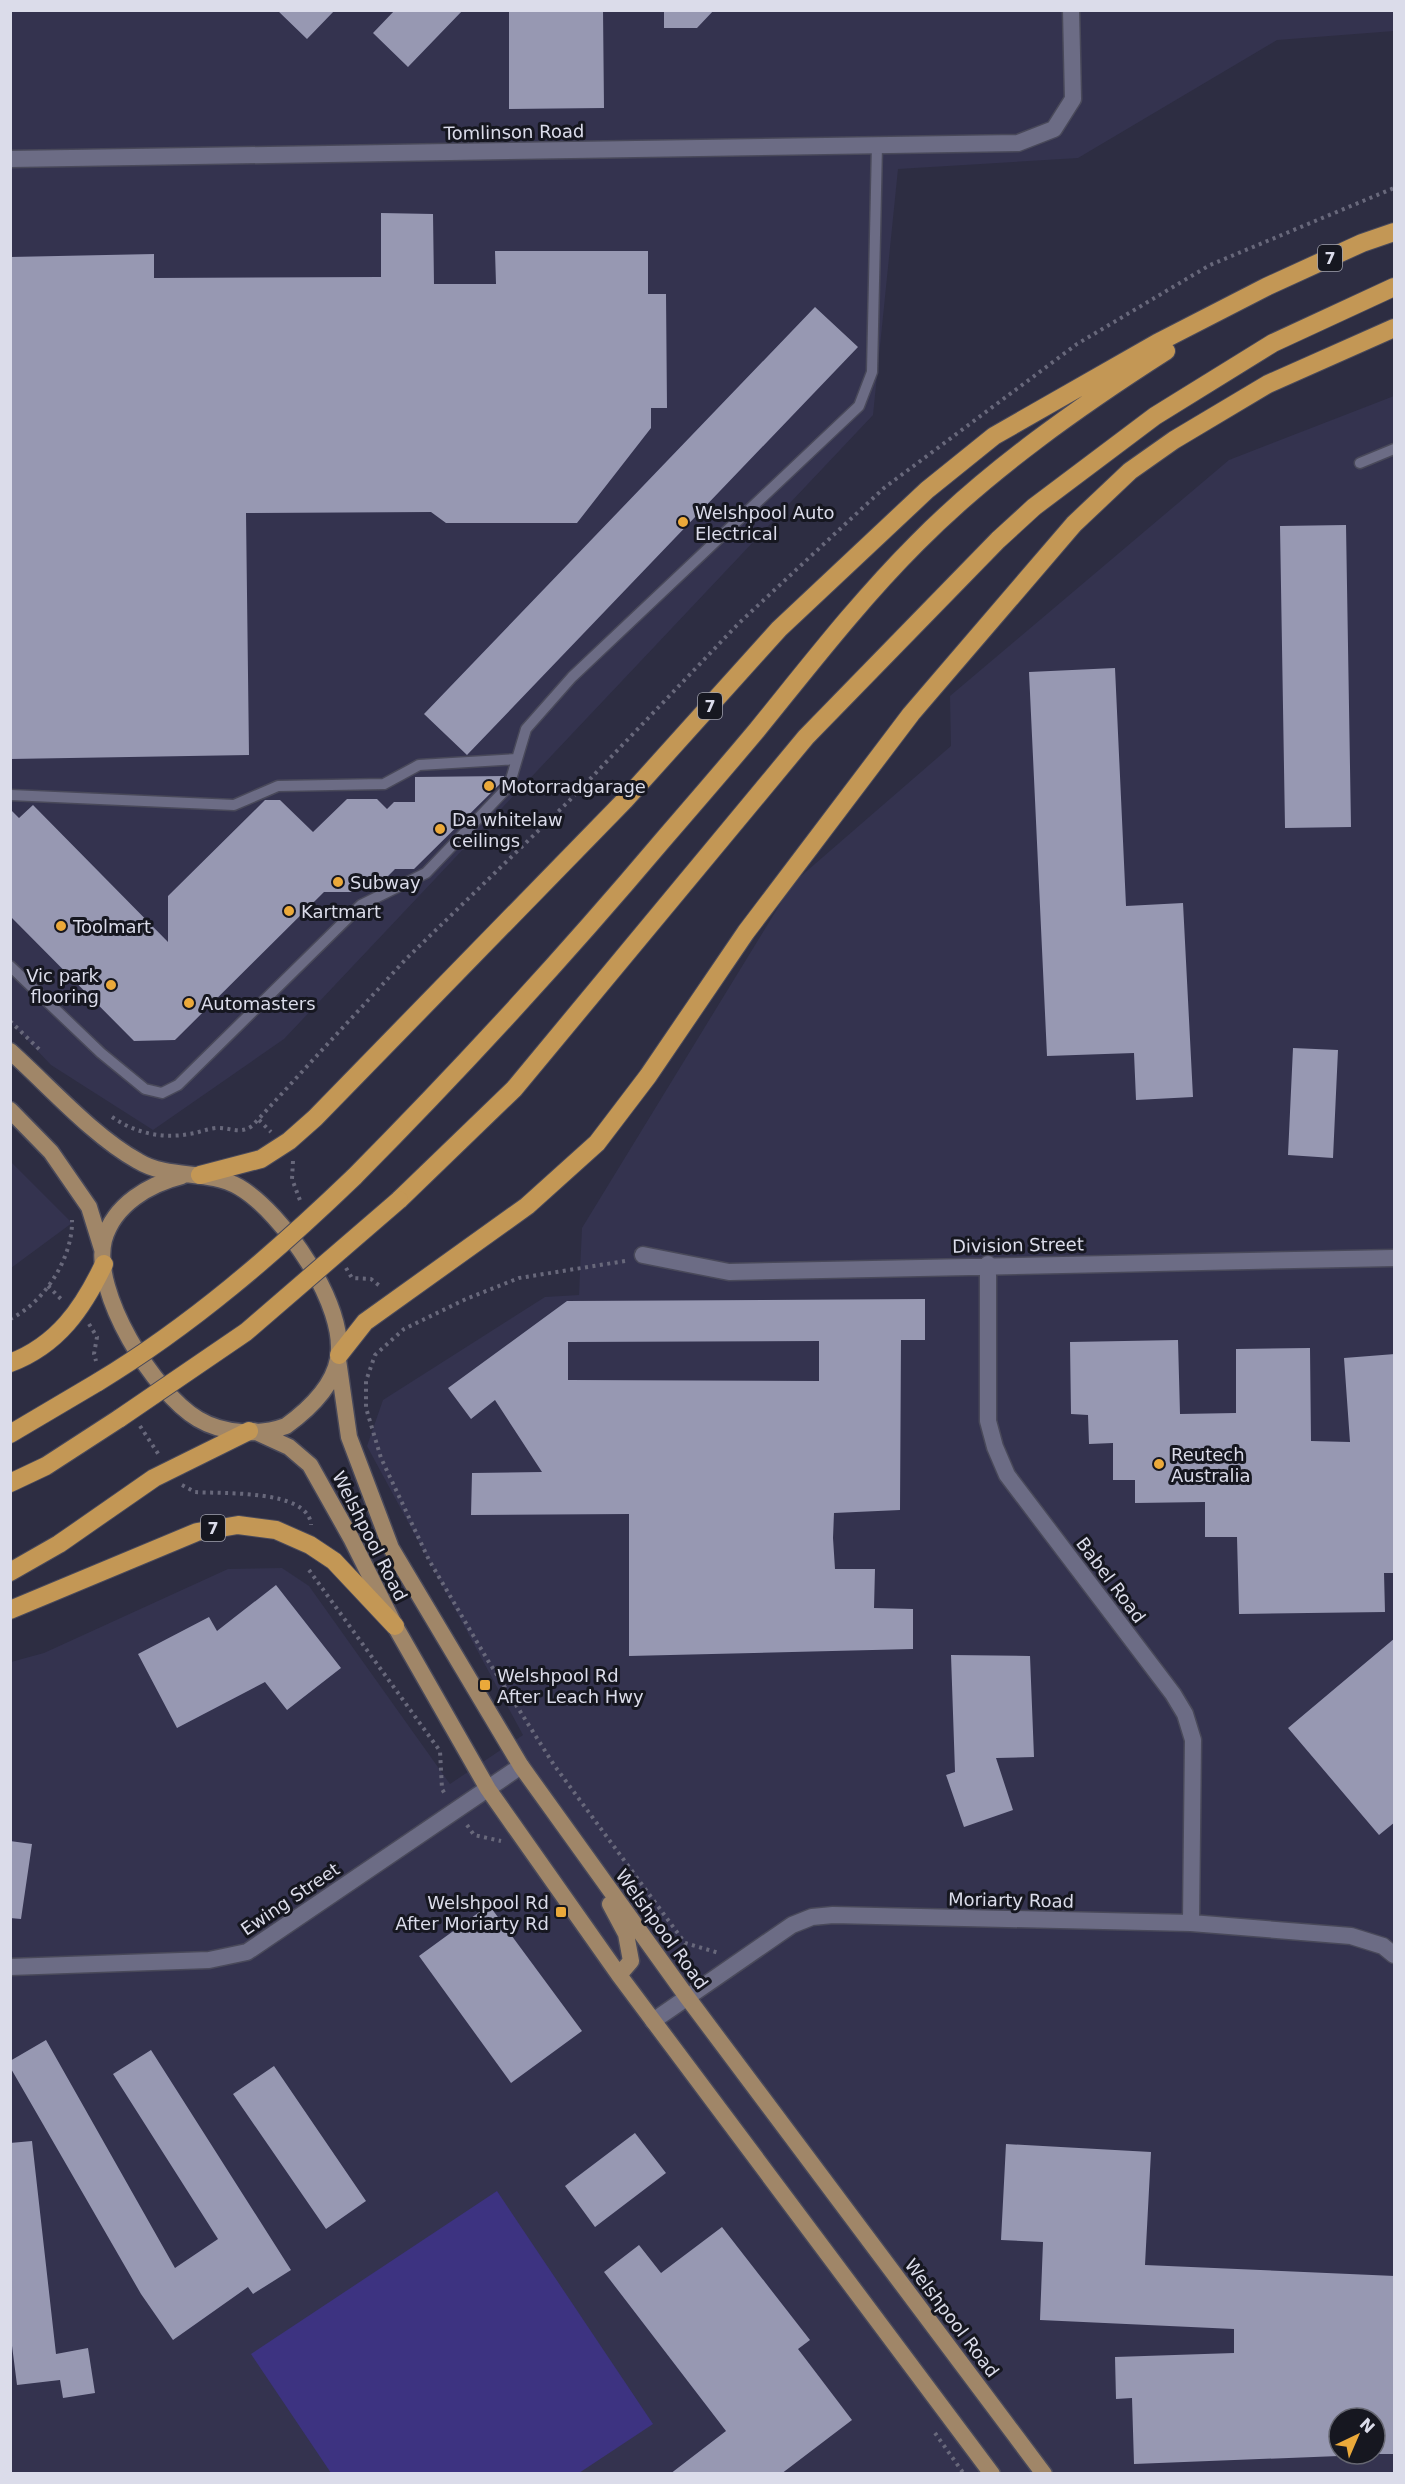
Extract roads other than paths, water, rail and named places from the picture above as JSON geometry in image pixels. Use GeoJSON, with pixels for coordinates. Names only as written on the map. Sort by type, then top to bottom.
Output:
{"type":"FeatureCollection","features":[{"type":"Feature","properties":{"kind":"highway","name":"7"},"geometry":{"type":"LineString","coordinates":[[191,1175],[261,1159],[289,1141],[315,1118],[625,800],[779,629],[927,490],[994,436],[1157,343],[1266,287],[1362,243],[1395,232]]}},
{"type":"Feature","properties":{"kind":"highway","name":"7"},"geometry":{"type":"LineString","coordinates":[[10,1434],[154,1348],[222,1295],[300,1229],[354,1177],[423,1107],[572,947],[756,731],[834,634],[918,542],[1003,467],[1094,397],[1266,287]]}},
{"type":"Feature","properties":{"kind":"highway"},"geometry":{"type":"LineString","coordinates":[[10,1483],[46,1466],[246,1332],[399,1200],[514,1089],[806,737],[998,540],[1034,507],[1155,416],[1274,343],[1395,287]]}},
{"type":"Feature","properties":{"kind":"highway"},"geometry":{"type":"LineString","coordinates":[[338,1357],[365,1322],[527,1206],[597,1143],[648,1076],[746,932],[911,714],[1074,524],[1130,471],[1174,440],[1268,384],[1395,328]]}},
{"type":"Feature","properties":{"kind":"highway"},"geometry":{"type":"LineString","coordinates":[[10,1363],[56,1335],[78,1314],[103,1257]]}},
{"type":"Feature","properties":{"kind":"highway"},"geometry":{"type":"LineString","coordinates":[[10,1572],[59,1544],[154,1478],[251,1431]]}},
{"type":"Feature","properties":{"kind":"highway","name":"7"},"geometry":{"type":"LineString","coordinates":[[10,1610],[175,1541],[219,1526],[256,1526],[296,1537],[334,1561],[395,1626]]}},
{"type":"Feature","properties":{"kind":"main road"},"geometry":{"type":"LineString","coordinates":[[10,1051],[110,1142],[140,1163],[191,1175]]}},
{"type":"Feature","properties":{"kind":"main road"},"geometry":{"type":"LineString","coordinates":[[10,1110],[51,1152],[89,1207],[103,1257],[109,1294],[127,1335],[147,1368],[180,1406],[198,1419],[236,1432],[279,1429],[293,1422],[327,1385],[338,1357]]}},
{"type":"Feature","properties":{"kind":"main road"},"geometry":{"type":"LineString","coordinates":[[103,1257],[110,1226],[133,1199],[151,1186],[191,1175]]}},
{"type":"Feature","properties":{"kind":"main road","name":"Welshpool Road"},"geometry":{"type":"LineString","coordinates":[[191,1175],[229,1182],[249,1194],[290,1237],[317,1279],[330,1305],[337,1330],[338,1357],[349,1437],[391,1548],[521,1766],[687,1997],[1044,2474]]}},
{"type":"Feature","properties":{"kind":"main road","name":"Welshpool Road"},"geometry":{"type":"LineString","coordinates":[[251,1431],[289,1447],[310,1465],[351,1538],[395,1626],[488,1789],[653,2021],[992,2474]]}},
{"type":"Feature","properties":{"kind":"main road"},"geometry":{"type":"LineString","coordinates":[[604,1881],[610,1905],[631,1948],[631,1961],[619,1974]]}},
{"type":"Feature","properties":{"kind":"street","name":"Tomlinson Road"},"geometry":{"type":"LineString","coordinates":[[10,159],[1018,143],[1054,129],[1073,99],[1071,10]]}},
{"type":"Feature","properties":{"kind":"street","name":"Division Street"},"geometry":{"type":"LineString","coordinates":[[644,1255],[729,1272],[988,1264],[1395,1258]]}},
{"type":"Feature","properties":{"kind":"street","name":"Babel Road"},"geometry":{"type":"LineString","coordinates":[[988,1264],[988,1422],[994,1447],[1007,1475],[1173,1694],[1185,1714],[1193,1740],[1191,1923]]}},
{"type":"Feature","properties":{"kind":"street","name":"Ewing Street"},"geometry":{"type":"LineString","coordinates":[[10,1967],[209,1960],[247,1952],[521,1766]]}},
{"type":"Feature","properties":{"kind":"street","name":"Moriarty Road"},"geometry":{"type":"LineString","coordinates":[[653,2021],[792,1925],[812,1917],[832,1915],[1191,1923],[1351,1936],[1383,1946],[1395,1955]]}},
{"type":"Feature","properties":{"kind":"lane"},"geometry":{"type":"LineString","coordinates":[[10,966],[101,1053],[145,1089],[162,1093],[178,1085],[360,905],[426,873],[509,786],[526,729],[572,677],[859,406],[872,372],[877,146]]}},
{"type":"Feature","properties":{"kind":"lane"},"geometry":{"type":"LineString","coordinates":[[1360,463],[1395,449]]}},
{"type":"Feature","properties":{"kind":"lane"},"geometry":{"type":"LineString","coordinates":[[10,795],[234,805],[278,786],[384,784],[419,765],[518,759]]}},
{"type":"Feature","properties":{"kind":"place","name":"Welshpool Auto Electrical"},"geometry":{"type":"Point","coordinates":[683,522]}},
{"type":"Feature","properties":{"kind":"place","name":"Motorradgarage"},"geometry":{"type":"Point","coordinates":[489,786]}},
{"type":"Feature","properties":{"kind":"place","name":"Da whitelaw ceilings"},"geometry":{"type":"Point","coordinates":[440,829]}},
{"type":"Feature","properties":{"kind":"place","name":"Subway"},"geometry":{"type":"Point","coordinates":[338,882]}},
{"type":"Feature","properties":{"kind":"place","name":"Kartmart"},"geometry":{"type":"Point","coordinates":[289,911]}},
{"type":"Feature","properties":{"kind":"place","name":"Toolmart"},"geometry":{"type":"Point","coordinates":[61,926]}},
{"type":"Feature","properties":{"kind":"place","name":"Vic park flooring"},"geometry":{"type":"Point","coordinates":[111,985]}},
{"type":"Feature","properties":{"kind":"place","name":"Automasters"},"geometry":{"type":"Point","coordinates":[189,1003]}},
{"type":"Feature","properties":{"kind":"place","name":"Reutech Australia"},"geometry":{"type":"Point","coordinates":[1159,1464]}},
{"type":"Feature","properties":{"kind":"place","name":"Welshpool Rd After Leach Hwy"},"geometry":{"type":"Point","coordinates":[485,1685]}},
{"type":"Feature","properties":{"kind":"place","name":"Welshpool Rd After Moriarty Rd"},"geometry":{"type":"Point","coordinates":[561,1912]}}]}
